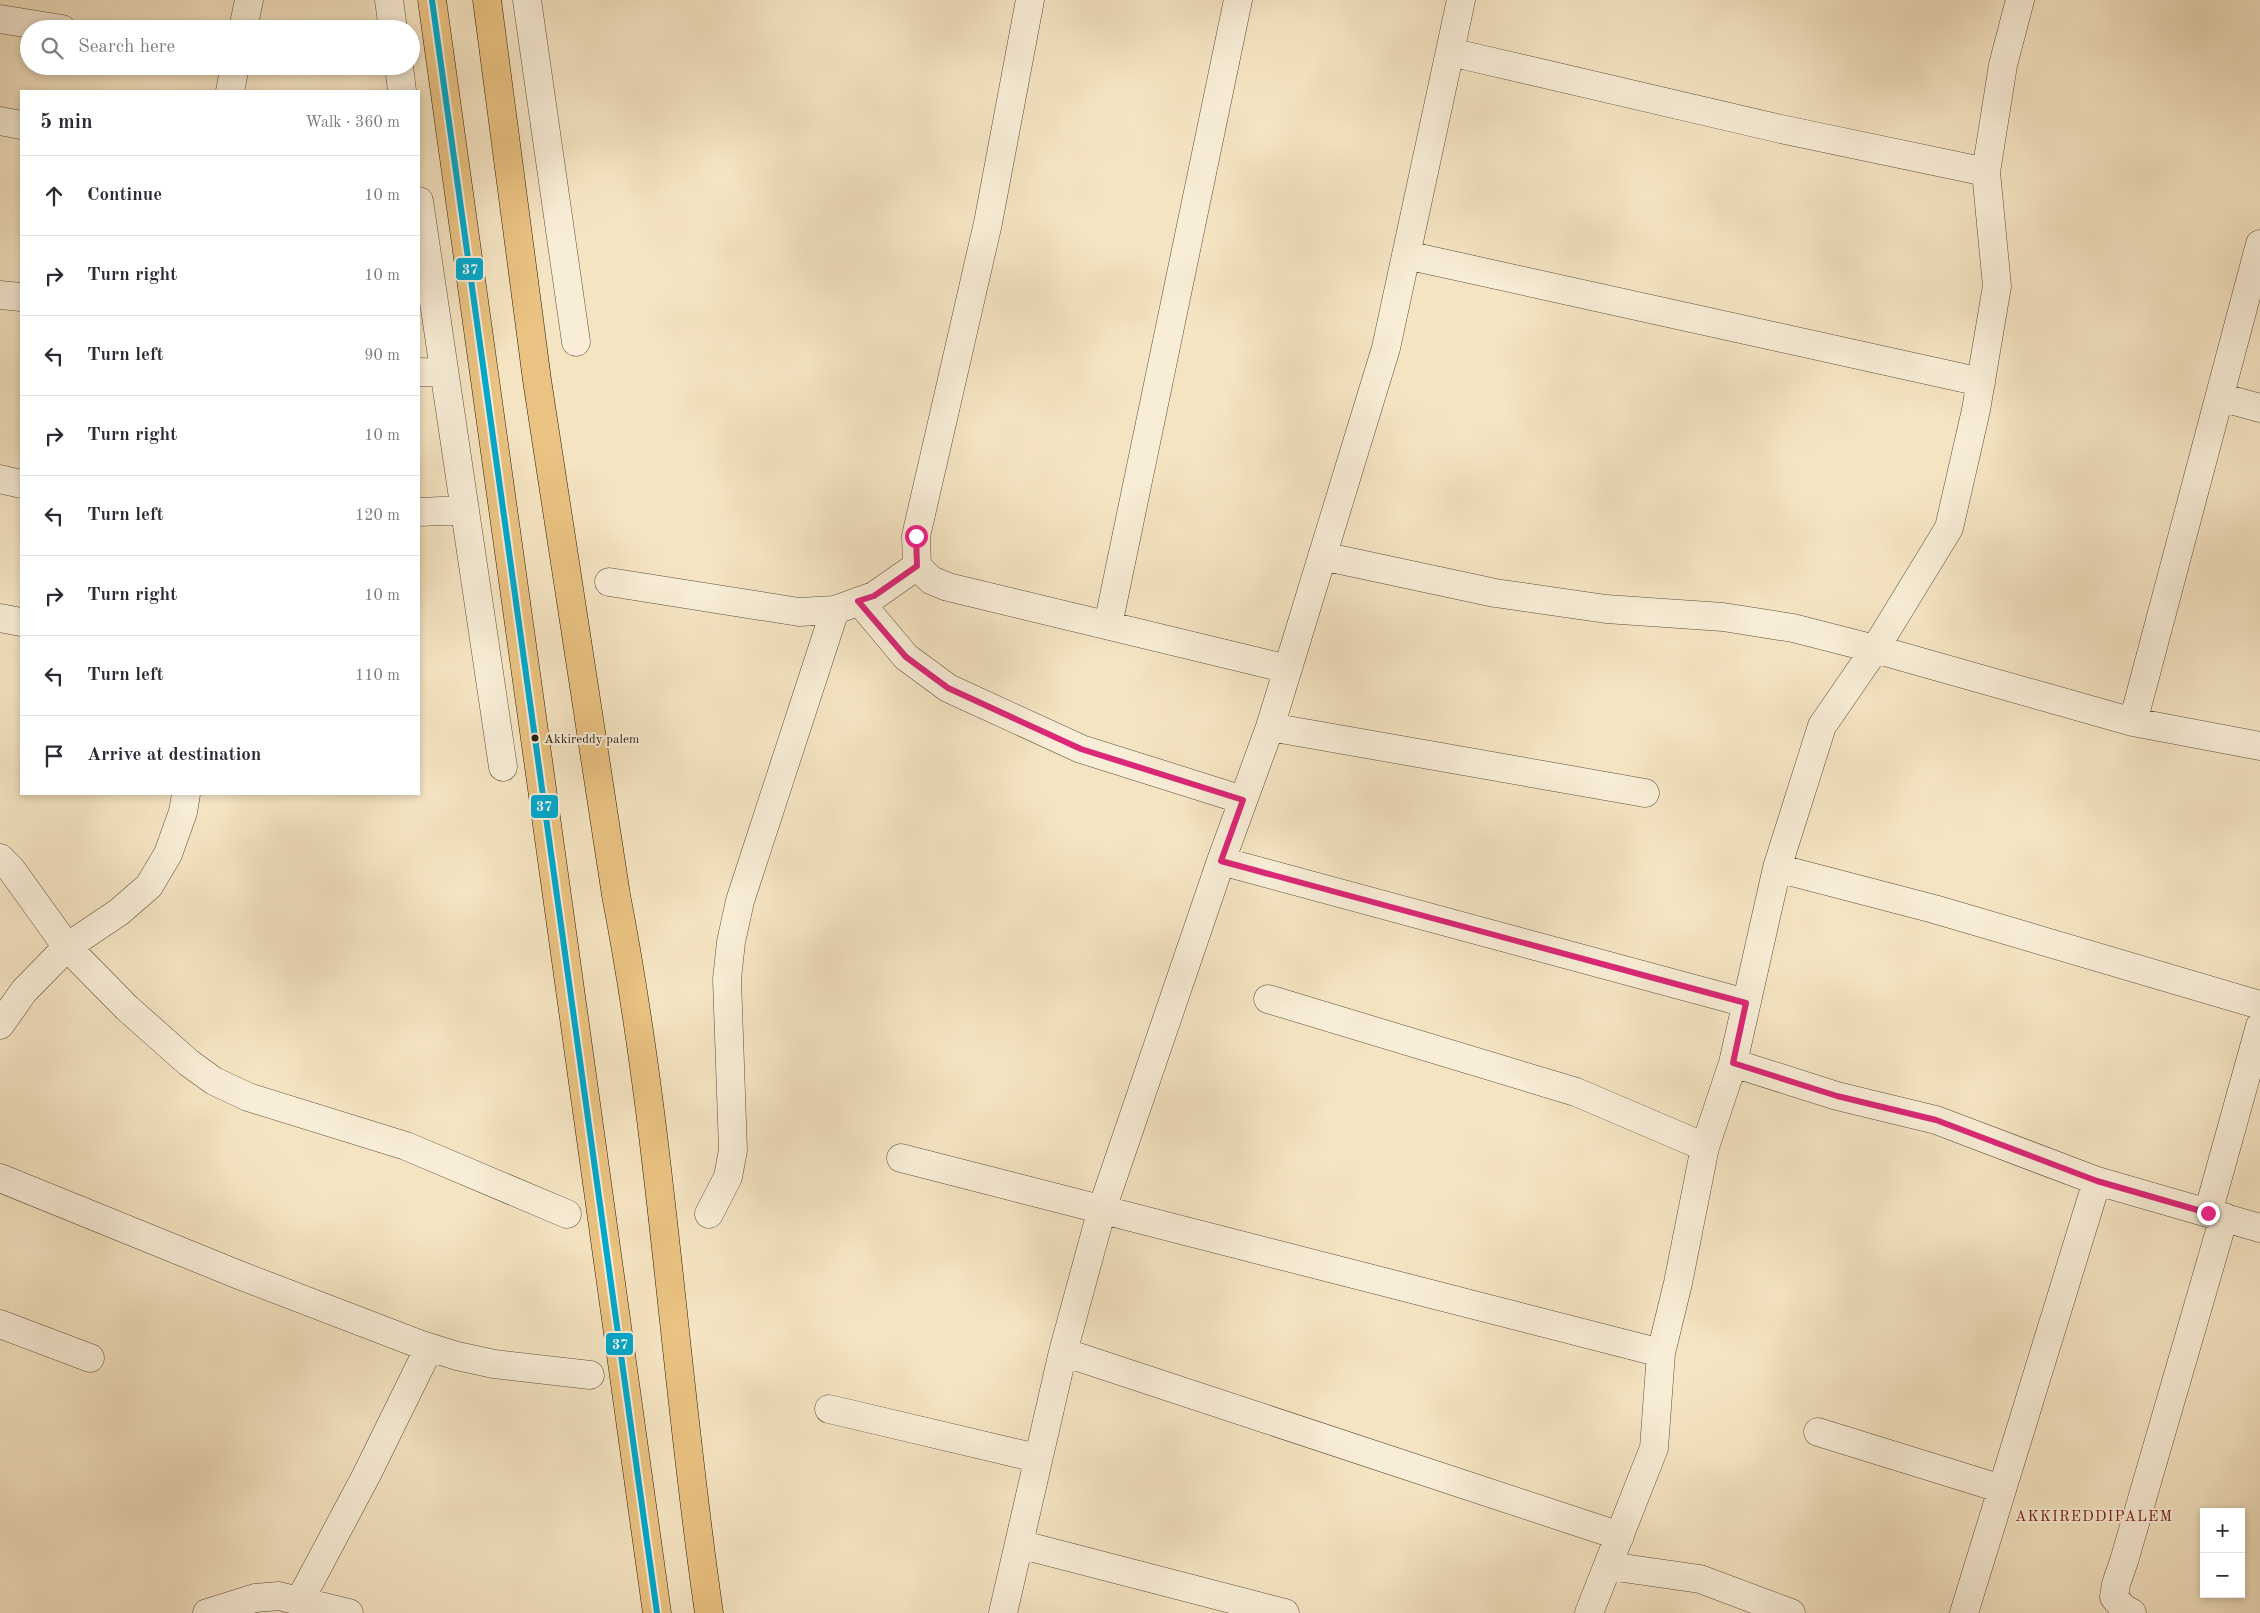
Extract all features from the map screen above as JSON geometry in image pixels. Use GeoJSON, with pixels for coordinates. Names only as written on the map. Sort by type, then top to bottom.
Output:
{"type":"FeatureCollection","features":[{"type":"Feature","properties":{"kind":"main road"},"geometry":{"type":"LineString","coordinates":[[432,0],[658,1613]]}},
{"type":"Feature","properties":{"kind":"main road"},"geometry":{"type":"LineString","coordinates":[[487,0],[537,380],[616,895],[632,978],[670,1278],[693,1504],[709,1613]]}},
{"type":"Feature","properties":{"kind":"street"},"geometry":{"type":"LineString","coordinates":[[245,20],[249,0]]}},
{"type":"Feature","properties":{"kind":"street"},"geometry":{"type":"LineString","coordinates":[[389,0],[392,20]]}},
{"type":"Feature","properties":{"kind":"street"},"geometry":{"type":"LineString","coordinates":[[527,0],[576,342]]}},
{"type":"Feature","properties":{"kind":"street"},"geometry":{"type":"LineString","coordinates":[[1030,0],[988,223],[916,536],[917,566],[931,580],[948,587],[1288,669]]}},
{"type":"Feature","properties":{"kind":"street"},"geometry":{"type":"LineString","coordinates":[[1108,625],[1238,0]]}},
{"type":"Feature","properties":{"kind":"street"},"geometry":{"type":"LineString","coordinates":[[1003,1613],[1037,1458],[1063,1352],[1102,1208],[1221,861],[1270,727],[1386,348],[1462,0]]}},
{"type":"Feature","properties":{"kind":"street"},"geometry":{"type":"LineString","coordinates":[[1589,1613],[1654,1448],[1662,1353],[1705,1147],[1733,1063],[1777,868],[1822,726],[1875,649],[1950,528],[1981,382],[1997,286],[1986,172],[2003,65],[2020,0]]}},
{"type":"Feature","properties":{"kind":"street"},"geometry":{"type":"LineString","coordinates":[[0,19],[20,22]]}},
{"type":"Feature","properties":{"kind":"street"},"geometry":{"type":"LineString","coordinates":[[1450,52],[1781,129],[1986,172]]}},
{"type":"Feature","properties":{"kind":"street"},"geometry":{"type":"LineString","coordinates":[[230,90],[233,75]]}},
{"type":"Feature","properties":{"kind":"street"},"geometry":{"type":"LineString","coordinates":[[400,75],[402,90]]}},
{"type":"Feature","properties":{"kind":"street"},"geometry":{"type":"LineString","coordinates":[[0,122],[20,125]]}},
{"type":"Feature","properties":{"kind":"street"},"geometry":{"type":"LineString","coordinates":[[420,214],[432,373],[465,510],[503,768]]}},
{"type":"Feature","properties":{"kind":"street"},"geometry":{"type":"LineString","coordinates":[[2133,722],[2260,244]]}},
{"type":"Feature","properties":{"kind":"street"},"geometry":{"type":"LineString","coordinates":[[1406,255],[1981,382]]}},
{"type":"Feature","properties":{"kind":"street"},"geometry":{"type":"LineString","coordinates":[[0,295],[20,298]]}},
{"type":"Feature","properties":{"kind":"street"},"geometry":{"type":"LineString","coordinates":[[2220,398],[2260,408]]}},
{"type":"Feature","properties":{"kind":"street"},"geometry":{"type":"LineString","coordinates":[[0,479],[20,484]]}},
{"type":"Feature","properties":{"kind":"street"},"geometry":{"type":"LineString","coordinates":[[420,512],[465,510]]}},
{"type":"Feature","properties":{"kind":"street"},"geometry":{"type":"LineString","coordinates":[[1322,556],[1495,593],[1606,609],[1680,614],[1793,628],[1875,649],[2133,722],[2260,746]]}},
{"type":"Feature","properties":{"kind":"street"},"geometry":{"type":"LineString","coordinates":[[609,582],[799,612],[847,605],[874,596],[917,566]]}},
{"type":"Feature","properties":{"kind":"street"},"geometry":{"type":"LineString","coordinates":[[847,605],[906,657],[948,688],[1081,749],[1243,800]]}},
{"type":"Feature","properties":{"kind":"street"},"geometry":{"type":"LineString","coordinates":[[709,1214],[728,1177],[733,1150],[727,979],[731,942],[740,901],[847,605]]}},
{"type":"Feature","properties":{"kind":"street"},"geometry":{"type":"LineString","coordinates":[[0,618],[20,622]]}},
{"type":"Feature","properties":{"kind":"street"},"geometry":{"type":"LineString","coordinates":[[1270,727],[1645,793]]}},
{"type":"Feature","properties":{"kind":"street"},"geometry":{"type":"LineString","coordinates":[[0,1025],[24,991],[67,947],[119,912],[149,886],[168,854],[183,812],[186,795]]}},
{"type":"Feature","properties":{"kind":"street"},"geometry":{"type":"LineString","coordinates":[[0,858],[11,869],[67,947],[127,1008],[189,1063],[214,1081],[248,1097],[406,1146],[566,1214]]}},
{"type":"Feature","properties":{"kind":"street"},"geometry":{"type":"LineString","coordinates":[[1221,861],[1746,1003]]}},
{"type":"Feature","properties":{"kind":"street"},"geometry":{"type":"LineString","coordinates":[[1777,868],[1934,909],[2260,1005]]}},
{"type":"Feature","properties":{"kind":"street"},"geometry":{"type":"LineString","coordinates":[[1268,999],[1576,1092],[1705,1147]]}},
{"type":"Feature","properties":{"kind":"street"},"geometry":{"type":"LineString","coordinates":[[2132,1613],[2123,1608],[2114,1597],[2116,1584],[2127,1552],[2216,1215],[2260,1026]]}},
{"type":"Feature","properties":{"kind":"street"},"geometry":{"type":"LineString","coordinates":[[1733,1063],[1837,1096],[1936,1120],[2097,1181],[2260,1228]]}},
{"type":"Feature","properties":{"kind":"street"},"geometry":{"type":"LineString","coordinates":[[901,1158],[1662,1353]]}},
{"type":"Feature","properties":{"kind":"street"},"geometry":{"type":"LineString","coordinates":[[0,1178],[239,1276],[429,1348],[494,1364],[590,1375]]}},
{"type":"Feature","properties":{"kind":"street"},"geometry":{"type":"LineString","coordinates":[[1964,1613],[2097,1181]]}},
{"type":"Feature","properties":{"kind":"street"},"geometry":{"type":"LineString","coordinates":[[0,1324],[90,1358]]}},
{"type":"Feature","properties":{"kind":"street"},"geometry":{"type":"LineString","coordinates":[[300,1600],[370,1468],[429,1348]]}},
{"type":"Feature","properties":{"kind":"street"},"geometry":{"type":"LineString","coordinates":[[1063,1352],[1620,1536]]}},
{"type":"Feature","properties":{"kind":"street"},"geometry":{"type":"LineString","coordinates":[[829,1409],[1037,1458]]}},
{"type":"Feature","properties":{"kind":"street"},"geometry":{"type":"LineString","coordinates":[[1818,1432],[2002,1489]]}},
{"type":"Feature","properties":{"kind":"street"},"geometry":{"type":"LineString","coordinates":[[1019,1544],[1285,1613]]}},
{"type":"Feature","properties":{"kind":"street"},"geometry":{"type":"LineString","coordinates":[[1609,1566],[1700,1579],[1791,1613]]}},
{"type":"Feature","properties":{"kind":"street"},"geometry":{"type":"LineString","coordinates":[[207,1613],[255,1598],[279,1596],[350,1613]]}},
{"type":"Feature","properties":{"kind":"transit line","name":"37"},"geometry":{"type":"LineString","coordinates":[[432,0],[657,1613]]}},
{"type":"Feature","properties":{"kind":"place","name":"Akkireddy palem"},"geometry":{"type":"Point","coordinates":[535,738]}},
{"type":"Feature","properties":{"kind":"district","name":"AKKIREDDIPALEM"},"geometry":{"type":"Point","coordinates":[2094,1516]}},
{"type":"Feature","properties":{"kind":"route"},"geometry":{"type":"LineString","coordinates":[[916,536],[917,566],[874,596],[858,601],[906,657],[948,688],[983,706],[1081,749],[1243,800],[1221,861],[1746,1003],[1733,1063],[1837,1096],[1936,1120],[2097,1181],[2208,1213]]}}]}
